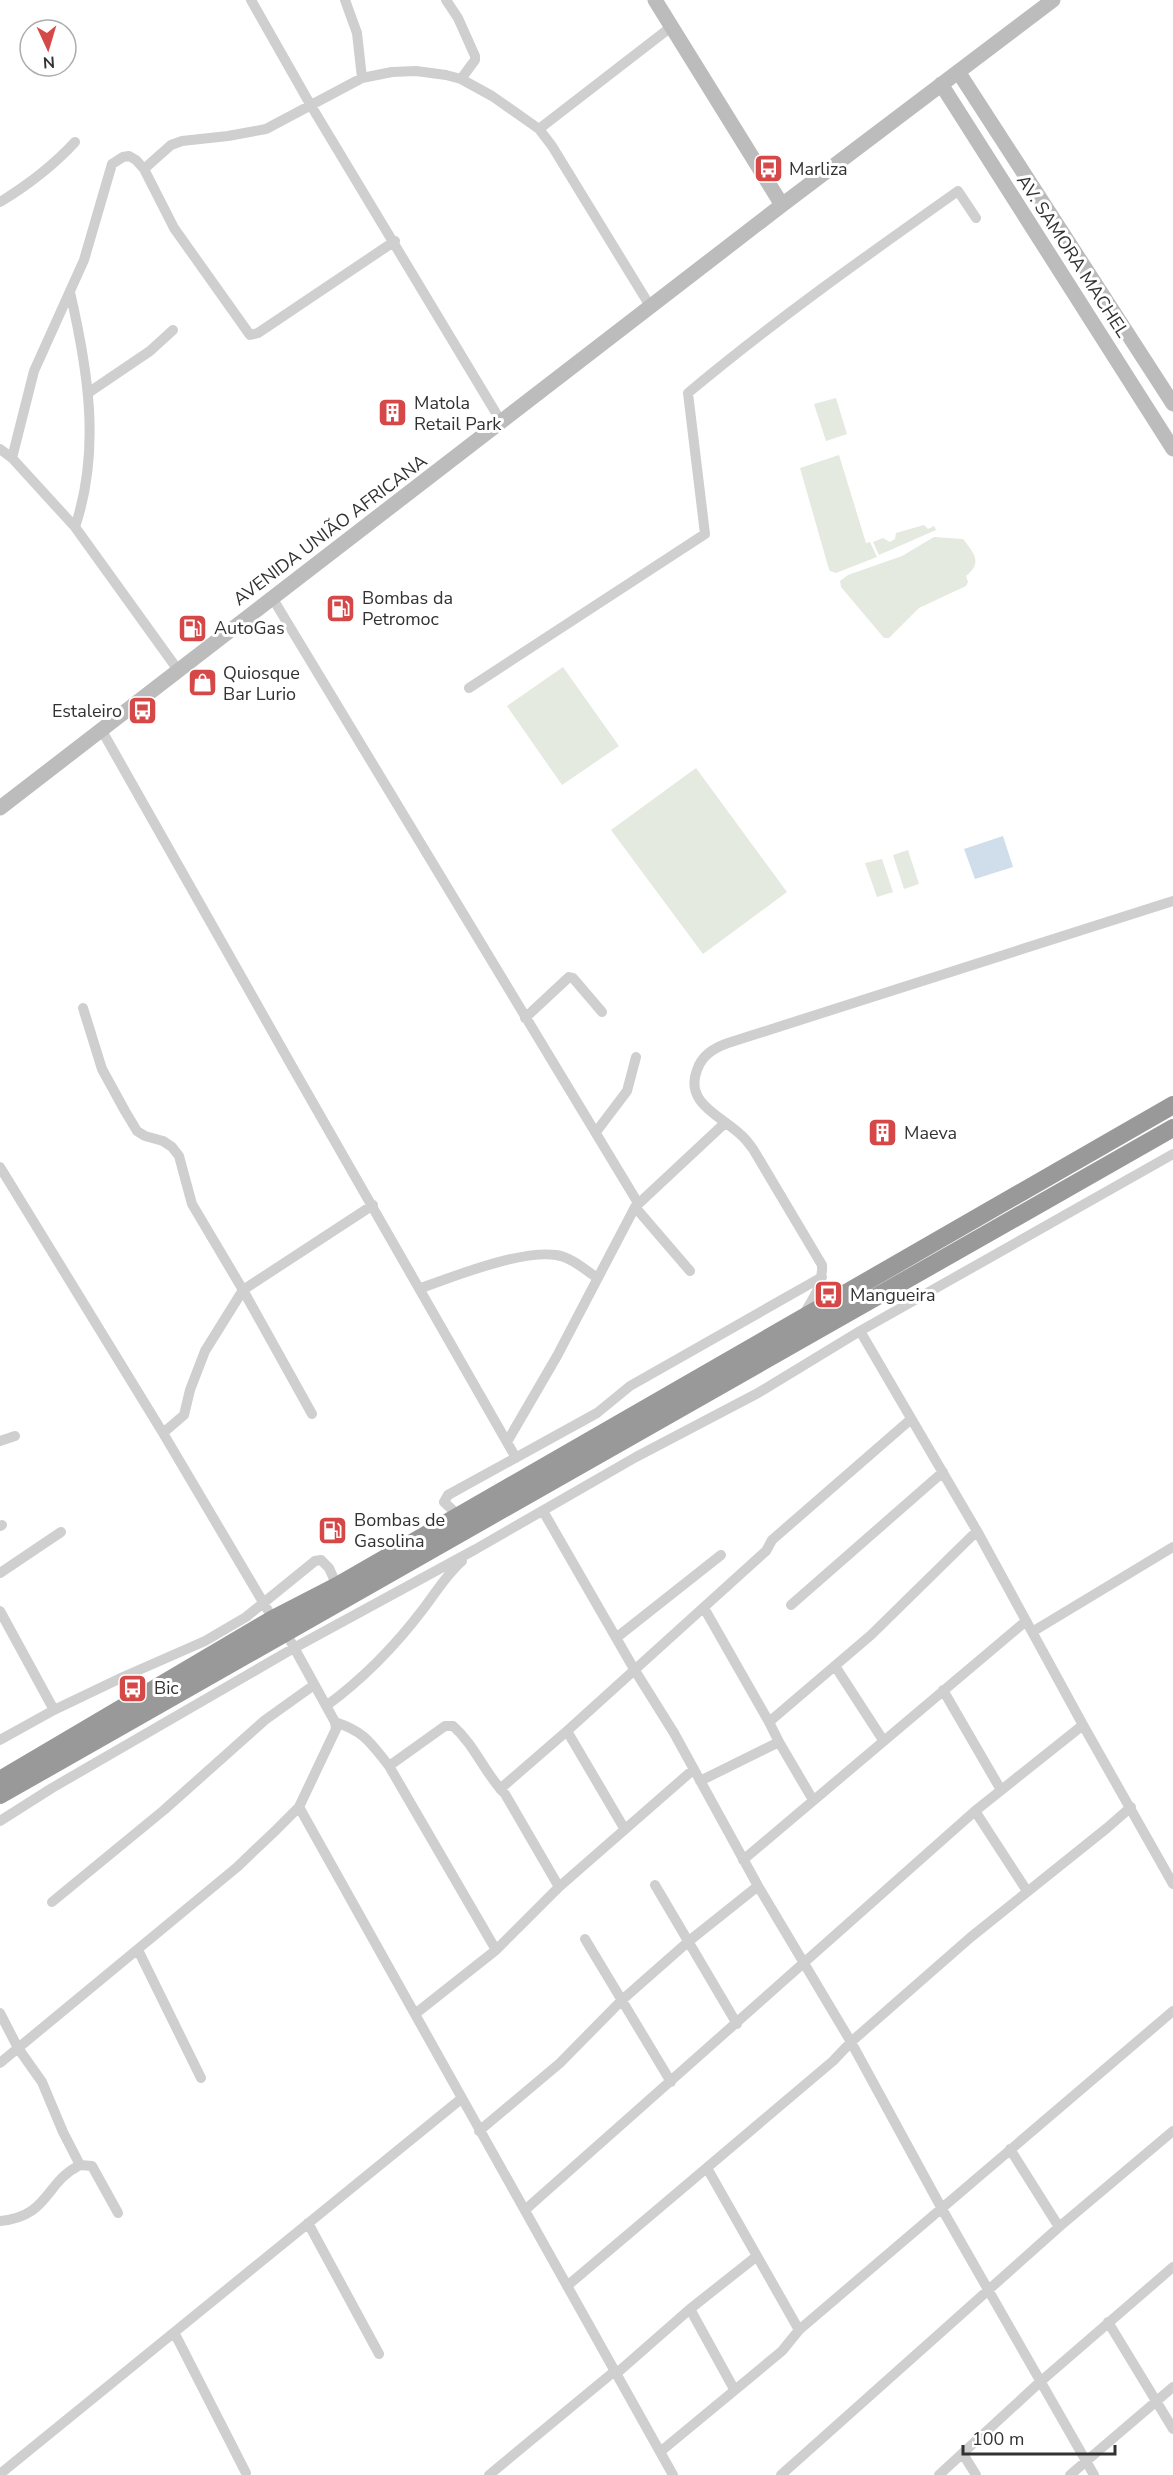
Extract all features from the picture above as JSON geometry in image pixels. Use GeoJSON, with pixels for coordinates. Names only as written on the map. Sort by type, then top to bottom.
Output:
{"type":"FeatureCollection","features":[{"type":"Feature","properties":{"kind":"highway"},"geometry":{"type":"LineString","coordinates":[[0,1795],[279,1625],[337,1586],[1173,1105]]}},
{"type":"Feature","properties":{"kind":"highway"},"geometry":{"type":"LineString","coordinates":[[0,1780],[140,1698],[279,1625],[1173,1128]]}},
{"type":"Feature","properties":{"kind":"main road"},"geometry":{"type":"LineString","coordinates":[[655,0],[782,205]]}},
{"type":"Feature","properties":{"kind":"main road","name":"AVENIDA UNIÃO AFRICANA"},"geometry":{"type":"LineString","coordinates":[[0,808],[502,423],[650,306],[1053,0]]}},
{"type":"Feature","properties":{"kind":"main road"},"geometry":{"type":"LineString","coordinates":[[974,97],[973,82],[976,70],[986,51]]}},
{"type":"Feature","properties":{"kind":"main road","name":"AV. SAMORA MACHEL"},"geometry":{"type":"LineString","coordinates":[[959,73],[1173,404]]}},
{"type":"Feature","properties":{"kind":"main road","name":"AV. SAMORA MACHEL"},"geometry":{"type":"LineString","coordinates":[[941,84],[1173,449]]}},
{"type":"Feature","properties":{"kind":"main road"},"geometry":{"type":"LineString","coordinates":[[919,101],[932,101],[958,111]]}},
{"type":"Feature","properties":{"kind":"street"},"geometry":{"type":"LineString","coordinates":[[251,0],[310,104],[395,241],[502,423]]}},
{"type":"Feature","properties":{"kind":"street"},"geometry":{"type":"LineString","coordinates":[[345,0],[357,33],[362,78]]}},
{"type":"Feature","properties":{"kind":"street"},"geometry":{"type":"LineString","coordinates":[[446,0],[458,18],[475,56],[475,60],[461,79]]}},
{"type":"Feature","properties":{"kind":"street"},"geometry":{"type":"LineString","coordinates":[[539,129],[671,27]]}},
{"type":"Feature","properties":{"kind":"street"},"geometry":{"type":"LineString","coordinates":[[144,169],[171,145],[266,129],[362,78],[416,71],[461,79],[492,96],[539,129],[552,146],[650,306]]}},
{"type":"Feature","properties":{"kind":"street"},"geometry":{"type":"LineString","coordinates":[[0,202],[22,190],[48,169],[75,142]]}},
{"type":"Feature","properties":{"kind":"street"},"geometry":{"type":"LineString","coordinates":[[178,670],[75,527],[4,456],[34,371],[91,239],[112,164],[129,156],[144,169],[174,228],[250,335],[258,333],[395,241]]}},
{"type":"Feature","properties":{"kind":"street"},"geometry":{"type":"LineString","coordinates":[[469,688],[705,534],[688,393],[777,322],[958,191],[976,218]]}},
{"type":"Feature","properties":{"kind":"street"},"geometry":{"type":"LineString","coordinates":[[70,292],[82,346],[91,441],[82,507],[75,527]]}},
{"type":"Feature","properties":{"kind":"street"},"geometry":{"type":"LineString","coordinates":[[88,393],[150,351],[173,330]]}},
{"type":"Feature","properties":{"kind":"street"},"geometry":{"type":"LineString","coordinates":[[273,599],[596,1132],[636,1205],[690,1271]]}},
{"type":"Feature","properties":{"kind":"street"},"geometry":{"type":"LineString","coordinates":[[102,729],[301,1086],[421,1288],[516,1458]]}},
{"type":"Feature","properties":{"kind":"street"},"geometry":{"type":"LineString","coordinates":[[800,1321],[819,1289],[822,1276],[818,1256],[753,1149],[740,1134],[706,1108],[696,1094],[694,1082],[697,1068],[705,1056],[714,1048],[1173,901]]}},
{"type":"Feature","properties":{"kind":"street"},"geometry":{"type":"LineString","coordinates":[[525,1018],[569,977],[573,978],[602,1012]]}},
{"type":"Feature","properties":{"kind":"street"},"geometry":{"type":"LineString","coordinates":[[82,1008],[102,1069],[124,1111],[137,1131],[163,1141],[180,1156],[192,1204],[312,1414]]}},
{"type":"Feature","properties":{"kind":"street"},"geometry":{"type":"LineString","coordinates":[[596,1132],[627,1091],[636,1057]]}},
{"type":"Feature","properties":{"kind":"street"},"geometry":{"type":"LineString","coordinates":[[507,1442],[557,1356],[596,1277],[636,1205],[725,1123]]}},
{"type":"Feature","properties":{"kind":"street"},"geometry":{"type":"LineString","coordinates":[[0,1821],[52,1788],[294,1648],[476,1550],[636,1457],[758,1393],[860,1331],[1173,1154]]}},
{"type":"Feature","properties":{"kind":"street"},"geometry":{"type":"LineString","coordinates":[[0,1167],[264,1603],[294,1648],[335,1722],[334,1736],[299,1807],[236,1868],[0,2063]]}},
{"type":"Feature","properties":{"kind":"street"},"geometry":{"type":"LineString","coordinates":[[163,1433],[184,1415],[190,1389],[206,1352],[243,1290],[373,1205]]}},
{"type":"Feature","properties":{"kind":"street"},"geometry":{"type":"LineString","coordinates":[[421,1288],[487,1265],[542,1255],[569,1258],[596,1277]]}},
{"type":"Feature","properties":{"kind":"street"},"geometry":{"type":"LineString","coordinates":[[459,1516],[444,1502],[448,1495],[597,1413],[630,1386],[822,1276]]}},
{"type":"Feature","properties":{"kind":"street"},"geometry":{"type":"LineString","coordinates":[[860,1331],[977,1531],[1173,1884]]}},
{"type":"Feature","properties":{"kind":"street"},"geometry":{"type":"LineString","coordinates":[[500,1789],[704,1608],[766,1551],[772,1540],[910,1420]]}},
{"type":"Feature","properties":{"kind":"street"},"geometry":{"type":"LineString","coordinates":[[0,1441],[15,1436]]}},
{"type":"Feature","properties":{"kind":"street"},"geometry":{"type":"LineString","coordinates":[[791,1605],[943,1472]]}},
{"type":"Feature","properties":{"kind":"street"},"geometry":{"type":"LineString","coordinates":[[543,1510],[634,1670],[694,1769],[758,1886],[851,2042],[942,2209],[1094,2475]]}},
{"type":"Feature","properties":{"kind":"street"},"geometry":{"type":"LineString","coordinates":[[769,1722],[871,1635],[977,1531]]}},
{"type":"Feature","properties":{"kind":"street"},"geometry":{"type":"LineString","coordinates":[[0,1573],[61,1532]]}},
{"type":"Feature","properties":{"kind":"street"},"geometry":{"type":"LineString","coordinates":[[1032,1632],[1173,1547]]}},
{"type":"Feature","properties":{"kind":"street"},"geometry":{"type":"LineString","coordinates":[[326,1706],[368,1672],[417,1617],[446,1577],[476,1550]]}},
{"type":"Feature","properties":{"kind":"street"},"geometry":{"type":"LineString","coordinates":[[616,1638],[721,1555]]}},
{"type":"Feature","properties":{"kind":"street"},"geometry":{"type":"LineString","coordinates":[[0,1740],[54,1710],[205,1641],[246,1617],[315,1561],[321,1560],[326,1563],[337,1586]]}},
{"type":"Feature","properties":{"kind":"street"},"geometry":{"type":"LineString","coordinates":[[704,1608],[813,1800]]}},
{"type":"Feature","properties":{"kind":"street"},"geometry":{"type":"LineString","coordinates":[[0,1611],[54,1710]]}},
{"type":"Feature","properties":{"kind":"street"},"geometry":{"type":"LineString","coordinates":[[743,1860],[1026,1621]]}},
{"type":"Feature","properties":{"kind":"street"},"geometry":{"type":"LineString","coordinates":[[835,1666],[883,1740]]}},
{"type":"Feature","properties":{"kind":"street"},"geometry":{"type":"LineString","coordinates":[[52,1902],[164,1810],[265,1720],[315,1685]]}},
{"type":"Feature","properties":{"kind":"street"},"geometry":{"type":"LineString","coordinates":[[943,1690],[1001,1790]]}},
{"type":"Feature","properties":{"kind":"street"},"geometry":{"type":"LineString","coordinates":[[335,1722],[359,1732],[389,1766],[496,1950]]}},
{"type":"Feature","properties":{"kind":"street"},"geometry":{"type":"LineString","coordinates":[[389,1766],[449,1725],[460,1732],[505,1794],[559,1887]]}},
{"type":"Feature","properties":{"kind":"street"},"geometry":{"type":"LineString","coordinates":[[525,2210],[975,1811],[1083,1725]]}},
{"type":"Feature","properties":{"kind":"street"},"geometry":{"type":"LineString","coordinates":[[567,1731],[624,1828]]}},
{"type":"Feature","properties":{"kind":"street"},"geometry":{"type":"LineString","coordinates":[[700,1781],[779,1742]]}},
{"type":"Feature","properties":{"kind":"street"},"geometry":{"type":"LineString","coordinates":[[415,2014],[496,1950],[559,1887],[694,1769]]}},
{"type":"Feature","properties":{"kind":"street"},"geometry":{"type":"LineString","coordinates":[[299,1807],[673,2475]]}},
{"type":"Feature","properties":{"kind":"street"},"geometry":{"type":"LineString","coordinates":[[567,2286],[833,2061],[851,2042],[1027,1891],[1131,1807]]}},
{"type":"Feature","properties":{"kind":"street"},"geometry":{"type":"LineString","coordinates":[[975,1811],[1027,1891]]}},
{"type":"Feature","properties":{"kind":"street"},"geometry":{"type":"LineString","coordinates":[[655,1885],[737,2024]]}},
{"type":"Feature","properties":{"kind":"street"},"geometry":{"type":"LineString","coordinates":[[479,2131],[560,2063],[622,2000],[688,1941],[758,1886]]}},
{"type":"Feature","properties":{"kind":"street"},"geometry":{"type":"LineString","coordinates":[[585,1939],[671,2082]]}},
{"type":"Feature","properties":{"kind":"street"},"geometry":{"type":"LineString","coordinates":[[138,1950],[201,2078]]}},
{"type":"Feature","properties":{"kind":"street"},"geometry":{"type":"LineString","coordinates":[[660,2452],[782,2351],[799,2330],[1173,2011]]}},
{"type":"Feature","properties":{"kind":"street"},"geometry":{"type":"LineString","coordinates":[[1,2017],[18,2048],[42,2082],[80,2165]]}},
{"type":"Feature","properties":{"kind":"street"},"geometry":{"type":"LineString","coordinates":[[0,2474],[175,2334],[461,2099]]}},
{"type":"Feature","properties":{"kind":"street"},"geometry":{"type":"LineString","coordinates":[[782,2475],[1059,2227],[1173,2131]]}},
{"type":"Feature","properties":{"kind":"street"},"geometry":{"type":"LineString","coordinates":[[1010,2149],[1059,2227]]}},
{"type":"Feature","properties":{"kind":"street"},"geometry":{"type":"LineString","coordinates":[[0,2221],[24,2217],[30,2213],[65,2175],[80,2165],[92,2166],[118,2213]]}},
{"type":"Feature","properties":{"kind":"street"},"geometry":{"type":"LineString","coordinates":[[707,2168],[799,2330]]}},
{"type":"Feature","properties":{"kind":"street"},"geometry":{"type":"LineString","coordinates":[[308,2223],[379,2354]]}},
{"type":"Feature","properties":{"kind":"street"},"geometry":{"type":"LineString","coordinates":[[489,2475],[617,2372],[690,2309],[758,2256]]}},
{"type":"Feature","properties":{"kind":"street"},"geometry":{"type":"LineString","coordinates":[[939,2475],[1040,2382],[1173,2267]]}},
{"type":"Feature","properties":{"kind":"street"},"geometry":{"type":"LineString","coordinates":[[690,2309],[734,2389]]}},
{"type":"Feature","properties":{"kind":"street"},"geometry":{"type":"LineString","coordinates":[[1108,2322],[1173,2429]]}},
{"type":"Feature","properties":{"kind":"street"},"geometry":{"type":"LineString","coordinates":[[175,2334],[246,2473]]}},
{"type":"Feature","properties":{"kind":"street"},"geometry":{"type":"LineString","coordinates":[[1070,2475],[1173,2387]]}},
{"type":"Feature","properties":{"kind":"street"},"geometry":{"type":"LineString","coordinates":[[963,2454],[976,2475]]}},
{"type":"Feature","properties":{"kind":"shaded area"},"geometry":{"type":"Polygon","coordinates":[[[836,398],[847,434],[826,441],[814,404],[836,398]]]}},
{"type":"Feature","properties":{"kind":"shaded area"},"geometry":{"type":"Polygon","coordinates":[[[839,455],[866,543],[870,542],[877,557],[836,573],[830,571],[828,566],[800,468],[839,455]]]}},
{"type":"Feature","properties":{"kind":"shaded area"},"geometry":{"type":"Polygon","coordinates":[[[924,525],[928,529],[934,526],[936,530],[879,555],[873,542],[883,538],[890,542],[895,539],[896,533],[924,525]]]}},
{"type":"Feature","properties":{"kind":"shaded area"},"geometry":{"type":"Polygon","coordinates":[[[934,537],[963,539],[967,544],[975,558],[974,567],[966,576],[968,582],[966,586],[919,608],[889,638],[884,638],[841,587],[840,581],[848,575],[902,556],[934,537]]]}},
{"type":"Feature","properties":{"kind":"shaded area"},"geometry":{"type":"Polygon","coordinates":[[[563,667],[619,746],[562,785],[507,706],[563,667]]]}},
{"type":"Feature","properties":{"kind":"shaded area"},"geometry":{"type":"Polygon","coordinates":[[[696,768],[787,892],[703,954],[611,830],[696,768]]]}},
{"type":"Feature","properties":{"kind":"shaded area"},"geometry":{"type":"Polygon","coordinates":[[[908,850],[919,884],[904,889],[893,855],[908,850]]]}},
{"type":"Feature","properties":{"kind":"shaded area"},"geometry":{"type":"Polygon","coordinates":[[[882,859],[893,892],[877,897],[865,863],[882,859]]]}},
{"type":"Feature","properties":{"kind":"water"},"geometry":{"type":"Polygon","coordinates":[[[1003,836],[1013,867],[975,879],[964,849],[1003,836]]]}},
{"type":"Feature","properties":{"kind":"place","name":"Marliza"},"geometry":{"type":"Point","coordinates":[768,169]}},
{"type":"Feature","properties":{"kind":"place","name":"Matola Retail Park"},"geometry":{"type":"Point","coordinates":[393,413]}},
{"type":"Feature","properties":{"kind":"place","name":"Bombas da Petromoc"},"geometry":{"type":"Point","coordinates":[341,608]}},
{"type":"Feature","properties":{"kind":"place","name":"AutoGas"},"geometry":{"type":"Point","coordinates":[193,628]}},
{"type":"Feature","properties":{"kind":"place","name":"Quiosque Bar Lurio"},"geometry":{"type":"Point","coordinates":[202,683]}},
{"type":"Feature","properties":{"kind":"place","name":"Estaleiro"},"geometry":{"type":"Point","coordinates":[143,711]}},
{"type":"Feature","properties":{"kind":"place","name":"Maeva"},"geometry":{"type":"Point","coordinates":[883,1133]}},
{"type":"Feature","properties":{"kind":"place","name":"Mangueira"},"geometry":{"type":"Point","coordinates":[829,1295]}},
{"type":"Feature","properties":{"kind":"place","name":"Bombas de Gasolina"},"geometry":{"type":"Point","coordinates":[333,1530]}},
{"type":"Feature","properties":{"kind":"place","name":"Bic"},"geometry":{"type":"Point","coordinates":[133,1688]}}]}
